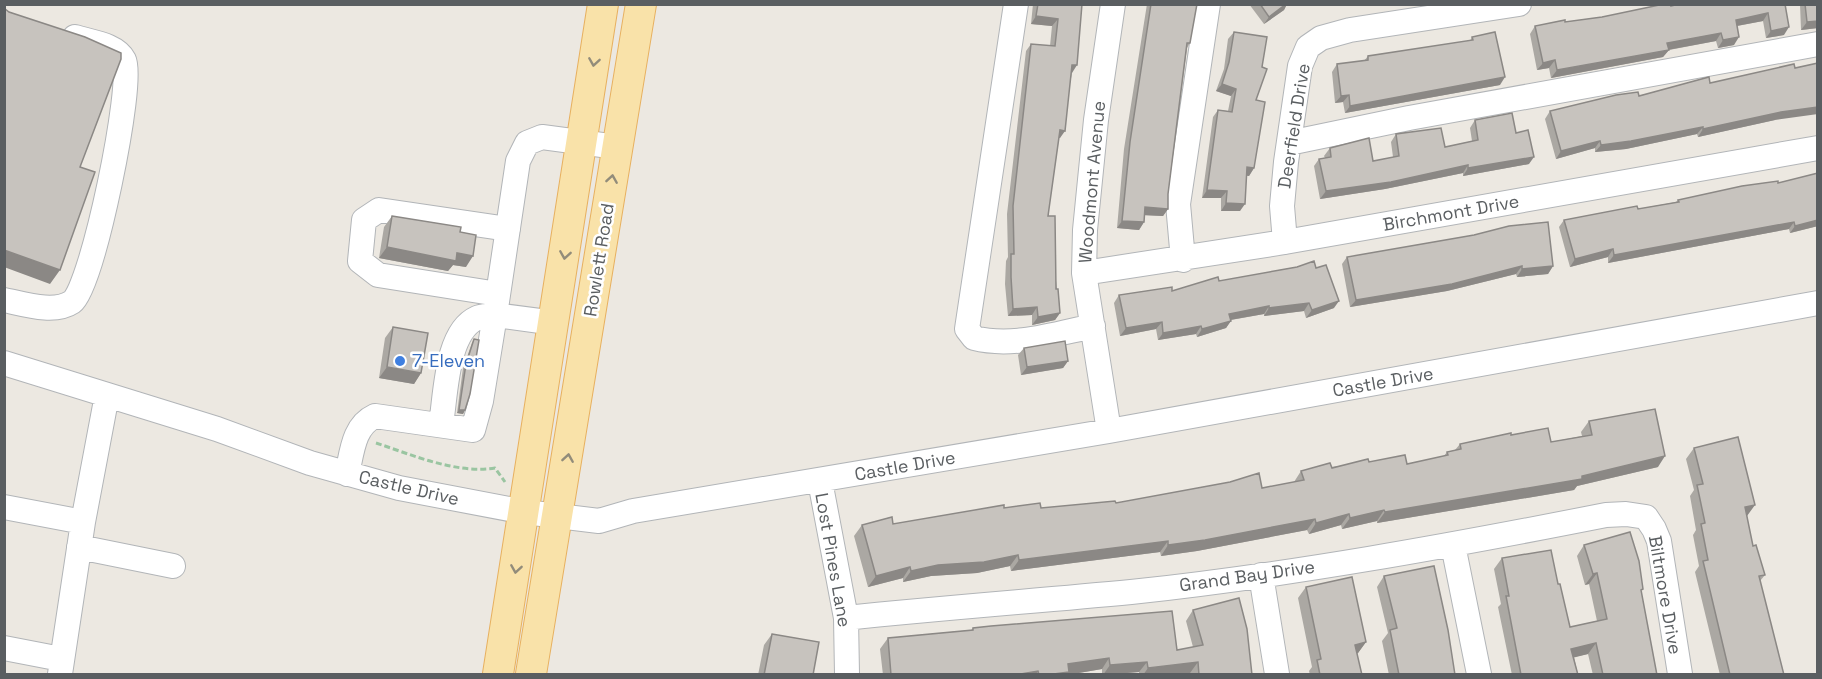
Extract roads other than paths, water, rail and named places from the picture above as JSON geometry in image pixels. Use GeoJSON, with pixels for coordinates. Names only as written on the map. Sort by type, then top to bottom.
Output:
{"type":"FeatureCollection","features":[{"type":"Feature","properties":{"kind":"main road","name":"Rowlett Road"},"geometry":{"type":"LineString","coordinates":[[498,675],[555,323],[603,4]]}},
{"type":"Feature","properties":{"kind":"main road","name":"Rowlett Road"},"geometry":{"type":"LineString","coordinates":[[531,675],[556,515],[568,462],[578,384],[641,4]]}},
{"type":"Feature","properties":{"kind":"street"},"geometry":{"type":"LineString","coordinates":[[1016,4],[967,329],[974,338],[1020,341],[1093,326]]}},
{"type":"Feature","properties":{"kind":"street","name":"Woodmont Avenue"},"geometry":{"type":"LineString","coordinates":[[1110,431],[1084,273],[1085,230],[1095,131],[1113,4]]}},
{"type":"Feature","properties":{"kind":"street"},"geometry":{"type":"LineString","coordinates":[[1183,260],[1178,204],[1208,4]]}},
{"type":"Feature","properties":{"kind":"street","name":"Deerfield Drive"},"geometry":{"type":"LineString","coordinates":[[1285,242],[1282,206],[1289,142],[1300,66],[1308,47],[1321,38],[1350,30],[1519,4]]}},
{"type":"Feature","properties":{"kind":"street"},"geometry":{"type":"LineString","coordinates":[[4,300],[47,307],[70,304],[76,298],[93,259],[120,129],[126,72],[125,60],[110,48],[54,30]]}},
{"type":"Feature","properties":{"kind":"street"},"geometry":{"type":"LineString","coordinates":[[1289,142],[1818,44]]}},
{"type":"Feature","properties":{"kind":"street"},"geometry":{"type":"LineString","coordinates":[[441,424],[466,381],[496,305],[518,161],[526,143],[542,137],[617,147]]}},
{"type":"Feature","properties":{"kind":"street","name":"Birchmont Drive"},"geometry":{"type":"LineString","coordinates":[[1084,273],[1183,260],[1818,148]]}},
{"type":"Feature","properties":{"kind":"street"},"geometry":{"type":"LineString","coordinates":[[508,230],[379,210],[364,220],[360,261],[378,275],[496,305],[555,323]]}},
{"type":"Feature","properties":{"kind":"street","name":"Castle Drive"},"geometry":{"type":"LineString","coordinates":[[4,363],[217,429],[347,474],[399,488],[525,512],[599,521],[633,511],[1110,431],[1818,303]]}},
{"type":"Feature","properties":{"kind":"street"},"geometry":{"type":"LineString","coordinates":[[347,474],[357,436],[365,421],[375,416],[473,429],[460,332],[496,305]]}},
{"type":"Feature","properties":{"kind":"street"},"geometry":{"type":"LineString","coordinates":[[4,648],[61,667],[83,522],[107,395]]}},
{"type":"Feature","properties":{"kind":"street","name":"Lost Pines Lane"},"geometry":{"type":"LineString","coordinates":[[819,481],[846,618],[847,675]]}},
{"type":"Feature","properties":{"kind":"street"},"geometry":{"type":"LineString","coordinates":[[4,507],[83,522]]}},
{"type":"Feature","properties":{"kind":"street","name":"Grand Bay Drive"},"geometry":{"type":"LineString","coordinates":[[846,618],[1132,592],[1262,575],[1453,545],[1606,515],[1626,514],[1646,518]]}},
{"type":"Feature","properties":{"kind":"street","name":"Biltmore Drive"},"geometry":{"type":"LineString","coordinates":[[1646,518],[1659,542],[1680,675]]}},
{"type":"Feature","properties":{"kind":"street"},"geometry":{"type":"LineString","coordinates":[[1453,545],[1479,675]]}},
{"type":"Feature","properties":{"kind":"street"},"geometry":{"type":"LineString","coordinates":[[79,547],[173,566]]}},
{"type":"Feature","properties":{"kind":"street"},"geometry":{"type":"LineString","coordinates":[[1262,575],[1277,675]]}},
{"type":"Feature","properties":{"kind":"place","name":"7-Eleven"},"geometry":{"type":"Point","coordinates":[400,361]}}]}
